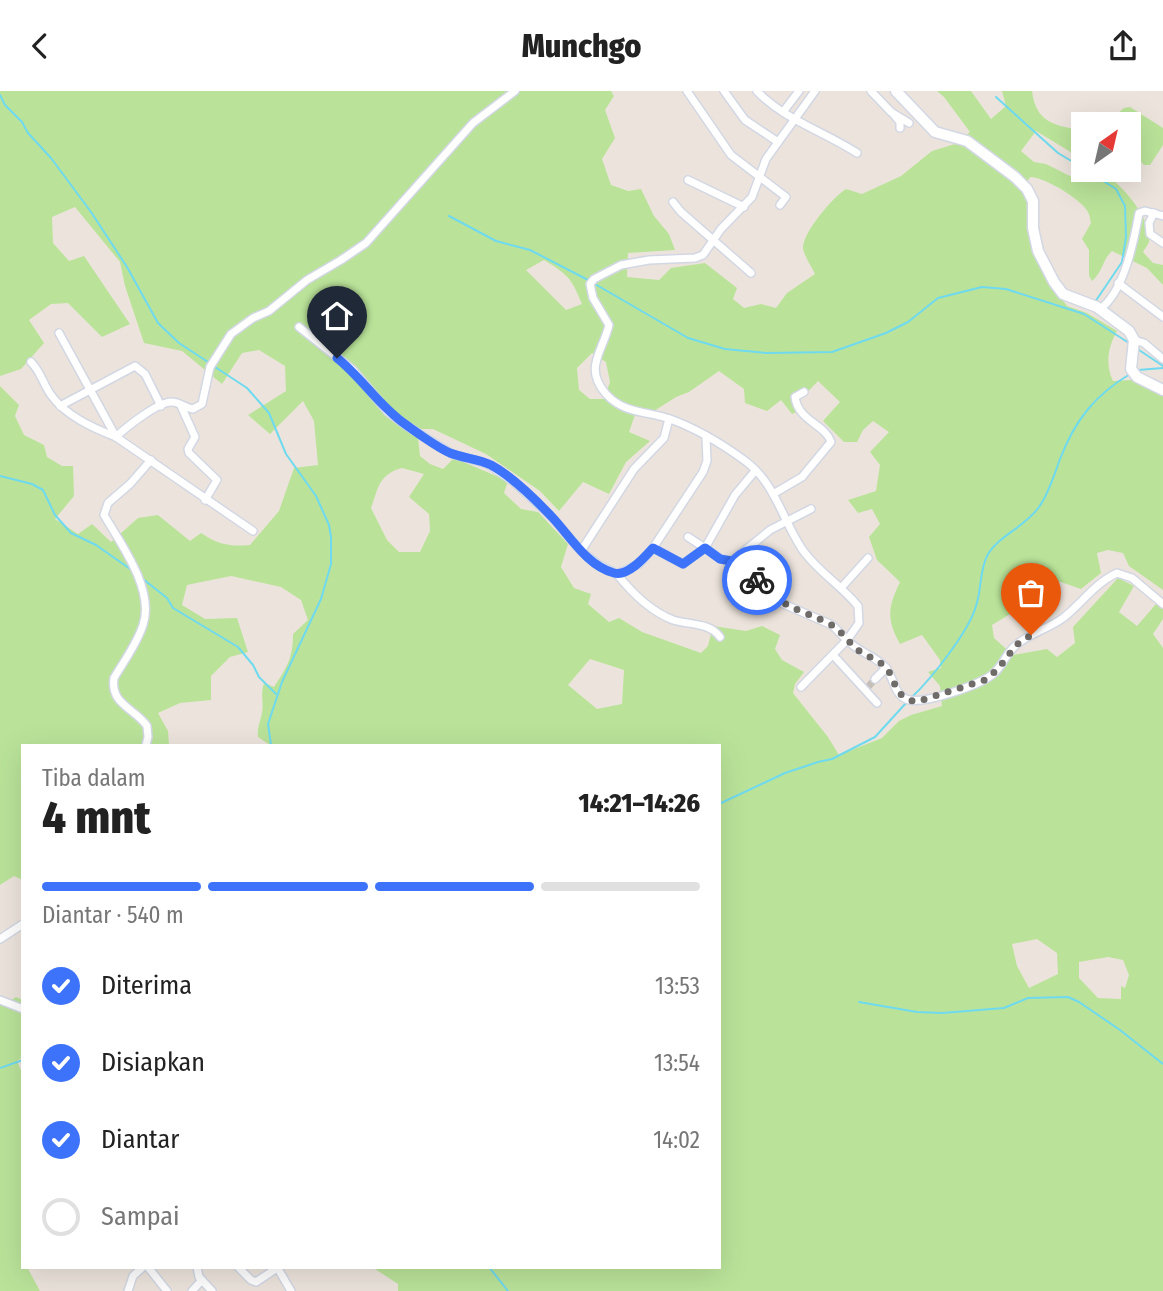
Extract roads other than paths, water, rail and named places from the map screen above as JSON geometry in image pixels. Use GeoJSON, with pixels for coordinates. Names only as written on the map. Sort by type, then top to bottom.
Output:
{"type":"FeatureCollection","features":[{"type":"Feature","properties":{"kind":"street"},"geometry":{"type":"LineString","coordinates":[[116,437],[146,414],[171,401],[193,409],[202,404],[211,365],[231,334],[268,311],[307,280],[366,243],[473,123],[514,91]]}},
{"type":"Feature","properties":{"kind":"street"},"geometry":{"type":"LineString","coordinates":[[687,91],[731,155],[786,197],[780,205]]}},
{"type":"Feature","properties":{"kind":"street"},"geometry":{"type":"LineString","coordinates":[[724,91],[745,120],[778,142]]}},
{"type":"Feature","properties":{"kind":"street"},"geometry":{"type":"LineString","coordinates":[[783,111],[799,91]]}},
{"type":"Feature","properties":{"kind":"street"},"geometry":{"type":"LineString","coordinates":[[801,687],[858,628],[858,606],[811,560],[801,547],[774,494],[747,462],[692,428],[622,407],[606,394],[597,378],[595,367],[597,354],[609,325],[593,298],[592,281],[613,268],[632,262],[695,258],[703,255],[723,225],[752,197],[766,159],[814,91]]}},
{"type":"Feature","properties":{"kind":"street"},"geometry":{"type":"LineString","coordinates":[[871,91],[900,122],[900,128]]}},
{"type":"Feature","properties":{"kind":"street"},"geometry":{"type":"LineString","coordinates":[[896,91],[935,132],[967,141],[1027,189],[1033,201],[1033,228],[1038,251],[1054,282],[1063,294],[1095,307],[1126,327],[1134,340],[1134,373],[1163,390]]}},
{"type":"Feature","properties":{"kind":"street"},"geometry":{"type":"LineString","coordinates":[[762,93],[795,120],[857,153]]}},
{"type":"Feature","properties":{"kind":"street"},"geometry":{"type":"LineString","coordinates":[[891,112],[909,123]]}},
{"type":"Feature","properties":{"kind":"street"},"geometry":{"type":"LineString","coordinates":[[688,180],[744,207]]}},
{"type":"Feature","properties":{"kind":"street"},"geometry":{"type":"LineString","coordinates":[[673,202],[751,273]]}},
{"type":"Feature","properties":{"kind":"street"},"geometry":{"type":"LineString","coordinates":[[1095,307],[1110,300],[1118,283],[1133,245],[1139,213],[1142,211],[1163,216]]}},
{"type":"Feature","properties":{"kind":"street"},"geometry":{"type":"LineString","coordinates":[[1154,213],[1149,223],[1150,234],[1163,243]]}},
{"type":"Feature","properties":{"kind":"street"},"geometry":{"type":"LineString","coordinates":[[1118,283],[1163,317]]}},
{"type":"Feature","properties":{"kind":"street"},"geometry":{"type":"LineString","coordinates":[[299,327],[353,370],[388,412],[407,426],[452,454],[488,464],[514,482],[552,517],[581,551],[599,565],[617,574],[637,598],[673,619],[711,629],[720,637]]}},
{"type":"Feature","properties":{"kind":"street"},"geometry":{"type":"LineString","coordinates":[[59,333],[116,437]]}},
{"type":"Feature","properties":{"kind":"street"},"geometry":{"type":"LineString","coordinates":[[1134,340],[1144,343],[1163,359]]}},
{"type":"Feature","properties":{"kind":"street"},"geometry":{"type":"LineString","coordinates":[[31,362],[44,380],[48,392],[60,405],[88,425],[116,437],[253,531]]}},
{"type":"Feature","properties":{"kind":"street"},"geometry":{"type":"LineString","coordinates":[[60,405],[137,366],[145,374],[161,406]]}},
{"type":"Feature","properties":{"kind":"street"},"geometry":{"type":"LineString","coordinates":[[774,494],[802,477],[831,442],[825,432],[811,423],[797,405],[796,397],[804,392]]}},
{"type":"Feature","properties":{"kind":"street"},"geometry":{"type":"LineString","coordinates":[[181,405],[195,437],[188,453],[217,480],[205,499]]}},
{"type":"Feature","properties":{"kind":"street"},"geometry":{"type":"LineString","coordinates":[[581,551],[634,469],[664,438],[669,419]]}},
{"type":"Feature","properties":{"kind":"street"},"geometry":{"type":"LineString","coordinates":[[617,574],[639,564],[653,548],[703,472],[708,461],[706,438]]}},
{"type":"Feature","properties":{"kind":"street"},"geometry":{"type":"LineString","coordinates":[[146,744],[148,731],[145,722],[121,704],[113,691],[114,678],[145,622],[146,608],[135,569],[104,515],[104,509],[151,460]]}},
{"type":"Feature","properties":{"kind":"street"},"geometry":{"type":"LineString","coordinates":[[653,548],[683,564],[705,548],[735,495],[755,471]]}},
{"type":"Feature","properties":{"kind":"street"},"geometry":{"type":"LineString","coordinates":[[732,562],[764,534],[811,509]]}},
{"type":"Feature","properties":{"kind":"street"},"geometry":{"type":"LineString","coordinates":[[688,537],[720,559],[745,565],[766,592],[779,602],[832,625],[861,653],[886,668],[900,695],[916,702],[985,680],[998,669],[1016,645],[1060,620],[1116,573],[1132,578],[1163,604]]}},
{"type":"Feature","properties":{"kind":"street"},"geometry":{"type":"LineString","coordinates":[[841,588],[868,558]]}},
{"type":"Feature","properties":{"kind":"street"},"geometry":{"type":"LineString","coordinates":[[833,655],[877,703]]}},
{"type":"Feature","properties":{"kind":"street"},"geometry":{"type":"LineString","coordinates":[[875,679],[886,668]]}},
{"type":"Feature","properties":{"kind":"street"},"geometry":{"type":"LineString","coordinates":[[0,939],[21,925]]}},
{"type":"Feature","properties":{"kind":"street"},"geometry":{"type":"LineString","coordinates":[[0,1000],[21,1008]]}},
{"type":"Feature","properties":{"kind":"street"},"geometry":{"type":"LineString","coordinates":[[128,1291],[133,1276],[143,1269]]}},
{"type":"Feature","properties":{"kind":"street"},"geometry":{"type":"LineString","coordinates":[[148,1269],[167,1291]]}},
{"type":"Feature","properties":{"kind":"street"},"geometry":{"type":"LineString","coordinates":[[197,1269],[199,1277],[212,1291]]}},
{"type":"Feature","properties":{"kind":"street"},"geometry":{"type":"LineString","coordinates":[[240,1269],[256,1282],[275,1269]]}},
{"type":"Feature","properties":{"kind":"street"},"geometry":{"type":"LineString","coordinates":[[277,1269],[290,1291]]}},
{"type":"Feature","properties":{"kind":"street"},"geometry":{"type":"LineString","coordinates":[[192,1291],[202,1280]]}},
{"type":"Feature","properties":{"kind":"waterway"},"geometry":{"type":"LineString","coordinates":[[0,95],[5,105],[51,158],[91,212],[127,267],[158,323],[179,343],[211,364]]}},
{"type":"Feature","properties":{"kind":"waterway"},"geometry":{"type":"LineString","coordinates":[[996,97],[1058,153],[1071,161]]}},
{"type":"Feature","properties":{"kind":"waterway"},"geometry":{"type":"LineString","coordinates":[[1095,302],[1122,262],[1126,237],[1125,206],[1116,189],[1105,182]]}},
{"type":"Feature","properties":{"kind":"waterway"},"geometry":{"type":"LineString","coordinates":[[449,216],[496,241],[530,250],[590,281]]}},
{"type":"Feature","properties":{"kind":"waterway"},"geometry":{"type":"LineString","coordinates":[[595,284],[688,338],[725,349],[766,353],[832,352],[886,333],[908,322],[938,298],[982,287],[1006,289],[1084,314],[1129,343]]}},
{"type":"Feature","properties":{"kind":"waterway"},"geometry":{"type":"LineString","coordinates":[[1136,348],[1163,366]]}},
{"type":"Feature","properties":{"kind":"waterway"},"geometry":{"type":"LineString","coordinates":[[215,367],[247,388],[269,413],[286,454],[316,496],[329,525],[331,537],[331,564],[321,599],[282,682],[268,724],[271,744]]}},
{"type":"Feature","properties":{"kind":"waterway"},"geometry":{"type":"LineString","coordinates":[[1138,370],[1163,368]]}},
{"type":"Feature","properties":{"kind":"waterway"},"geometry":{"type":"LineString","coordinates":[[912,697],[939,666],[966,628],[976,606],[983,566],[988,554],[999,541],[1034,514],[1048,490],[1072,432],[1096,400],[1130,374]]}},
{"type":"Feature","properties":{"kind":"waterway"},"geometry":{"type":"LineString","coordinates":[[0,476],[32,484],[43,490],[55,515],[71,533],[96,545],[133,571]]}},
{"type":"Feature","properties":{"kind":"waterway"},"geometry":{"type":"LineString","coordinates":[[143,579],[167,598],[173,608],[238,647],[259,677],[276,694]]}},
{"type":"Feature","properties":{"kind":"waterway"},"geometry":{"type":"LineString","coordinates":[[721,803],[785,773],[832,759],[875,737],[906,703]]}},
{"type":"Feature","properties":{"kind":"waterway"},"geometry":{"type":"LineString","coordinates":[[859,1002],[917,1012],[942,1013],[1004,1008],[1028,998],[1068,997],[1120,1030],[1163,1064]]}},
{"type":"Feature","properties":{"kind":"waterway"},"geometry":{"type":"LineString","coordinates":[[0,1068],[21,1061]]}},
{"type":"Feature","properties":{"kind":"waterway"},"geometry":{"type":"LineString","coordinates":[[491,1269],[508,1291]]}},
{"type":"Feature","properties":{"kind":"tunnel"},"geometry":{"type":"LineString","coordinates":[[868,687],[875,679]]}}]}
